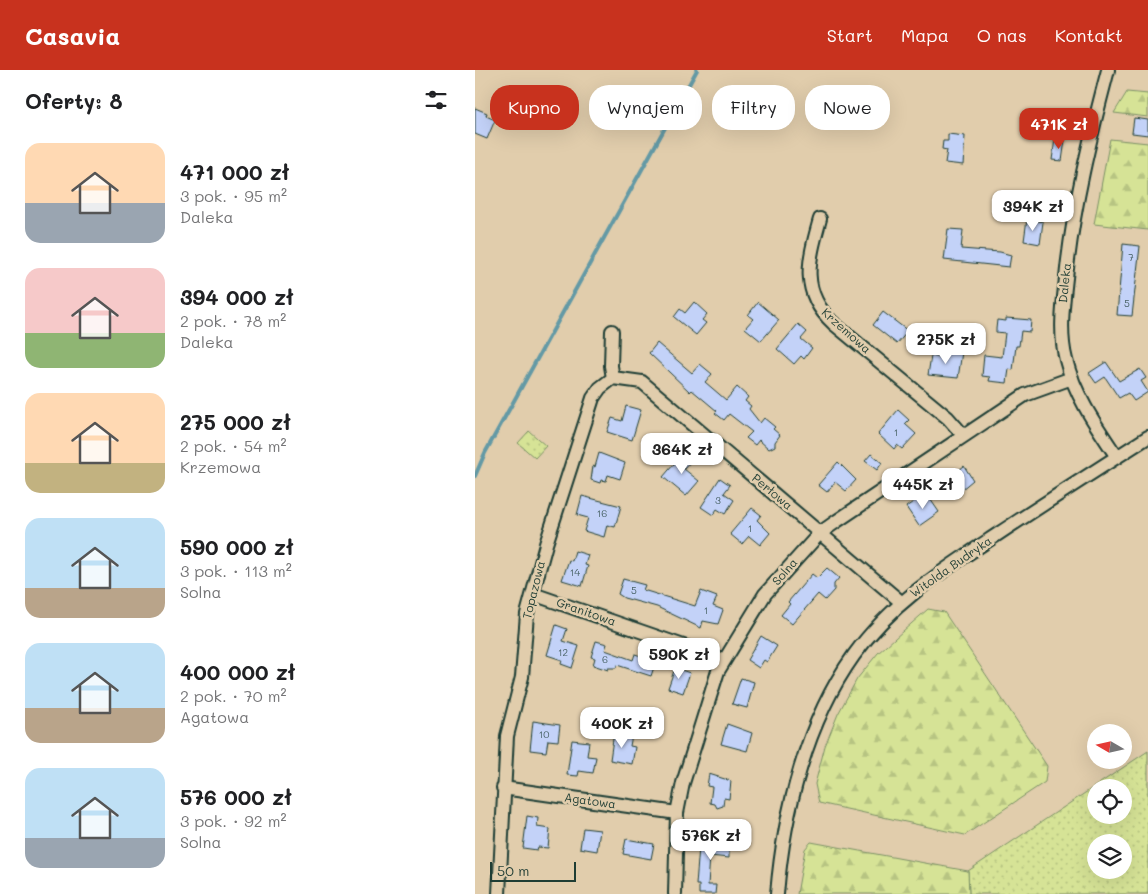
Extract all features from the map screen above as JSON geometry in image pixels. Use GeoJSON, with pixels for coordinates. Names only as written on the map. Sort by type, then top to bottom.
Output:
{"type":"FeatureCollection","features":[{"type":"Feature","properties":{"kind":"street","name":"Daleka"},"geometry":{"type":"LineString","coordinates":[[1108,70],[1086,159],[1068,256],[1062,326],[1066,360],[1072,378],[1085,407],[1117,457]]}},
{"type":"Feature","properties":{"kind":"street","name":"Krzemowa"},"geometry":{"type":"LineString","coordinates":[[821,219],[812,248],[810,270],[810,284],[817,304],[833,323],[948,418],[963,435]]}},
{"type":"Feature","properties":{"kind":"street"},"geometry":{"type":"LineString","coordinates":[[612,331],[611,366],[613,378]]}},
{"type":"Feature","properties":{"kind":"street","name":"Perłowa"},"geometry":{"type":"LineString","coordinates":[[613,378],[642,382],[901,602]]}},
{"type":"Feature","properties":{"kind":"street","name":"Topazowa"},"geometry":{"type":"LineString","coordinates":[[499,894],[507,736],[522,677],[527,614],[593,398],[600,388],[613,378]]}},
{"type":"Feature","properties":{"kind":"street","name":"Solna"},"geometry":{"type":"LineString","coordinates":[[675,894],[677,813],[687,765],[718,670],[765,594],[820,533],[1025,395],[1072,378]]}},
{"type":"Feature","properties":{"kind":"street","name":"Witolda Budryka"},"geometry":{"type":"LineString","coordinates":[[777,894],[791,812],[801,768],[813,731],[838,680],[855,653],[901,602],[940,572],[1148,437]]}},
{"type":"Feature","properties":{"kind":"street","name":"Granitowa"},"geometry":{"type":"LineString","coordinates":[[533,594],[724,660]]}},
{"type":"Feature","properties":{"kind":"street","name":"Agatowa"},"geometry":{"type":"LineString","coordinates":[[503,788],[677,813]]}},
{"type":"Feature","properties":{"kind":"green space"},"geometry":{"type":"Polygon","coordinates":[[[1127,92],[1148,94],[1148,117],[1114,113],[1127,92]]]}},
{"type":"Feature","properties":{"kind":"green space"},"geometry":{"type":"Polygon","coordinates":[[[1110,139],[1148,143],[1148,230],[1094,224],[1110,139]]]}},
{"type":"Feature","properties":{"kind":"green space"},"geometry":{"type":"Polygon","coordinates":[[[529,431],[546,446],[535,458],[518,443],[529,431]]]}},
{"type":"Feature","properties":{"kind":"green space"},"geometry":{"type":"Polygon","coordinates":[[[928,609],[944,612],[1047,766],[1045,782],[965,835],[819,803],[815,784],[825,746],[838,714],[857,679],[878,653],[928,609]]]}},
{"type":"Feature","properties":{"kind":"green space"},"geometry":{"type":"Polygon","coordinates":[[[1148,751],[1148,894],[969,894],[968,871],[1087,792],[1087,824],[1132,824],[1132,779],[1106,779],[1121,769],[1133,769],[1133,761],[1148,751]]]}},
{"type":"Feature","properties":{"kind":"green space"},"geometry":{"type":"Polygon","coordinates":[[[811,842],[968,871],[969,894],[797,894],[805,849],[811,842]]]}},
{"type":"Feature","properties":{"kind":"building"},"geometry":{"type":"Polygon","coordinates":[[[475,108],[487,113],[486,116],[490,118],[491,130],[487,139],[475,134],[475,108]]]}},
{"type":"Feature","properties":{"kind":"building"},"geometry":{"type":"Polygon","coordinates":[[[1134,118],[1148,120],[1148,135],[1132,133],[1134,118]]]}},
{"type":"Feature","properties":{"kind":"building"},"geometry":{"type":"Polygon","coordinates":[[[948,134],[965,136],[963,165],[945,163],[947,150],[942,149],[943,141],[948,141],[948,134]]]}},
{"type":"Feature","properties":{"kind":"building"},"geometry":{"type":"Polygon","coordinates":[[[1055,139],[1065,140],[1062,161],[1052,160],[1055,139]]]}},
{"type":"Feature","properties":{"kind":"building"},"geometry":{"type":"Polygon","coordinates":[[[1027,219],[1043,222],[1040,244],[1024,241],[1027,219]]]}},
{"type":"Feature","properties":{"kind":"building"},"geometry":{"type":"Polygon","coordinates":[[[948,229],[963,230],[961,249],[1000,252],[1011,255],[1009,267],[944,260],[948,229]]]}},
{"type":"Feature","properties":{"kind":"building"},"geometry":{"type":"Polygon","coordinates":[[[1123,244],[1140,246],[1132,316],[1117,315],[1123,244]]]}},
{"type":"Feature","properties":{"kind":"building"},"geometry":{"type":"Polygon","coordinates":[[[694,302],[707,314],[702,320],[706,323],[696,335],[674,317],[680,309],[685,313],[694,302]]]}},
{"type":"Feature","properties":{"kind":"building"},"geometry":{"type":"Polygon","coordinates":[[[758,302],[779,320],[761,341],[745,328],[753,319],[748,315],[758,302]]]}},
{"type":"Feature","properties":{"kind":"building"},"geometry":{"type":"Polygon","coordinates":[[[883,312],[908,331],[897,344],[873,325],[883,312]]]}},
{"type":"Feature","properties":{"kind":"building"},"geometry":{"type":"Polygon","coordinates":[[[1006,318],[1031,320],[1030,332],[1021,331],[1019,346],[1016,346],[1013,370],[1009,369],[1007,383],[989,381],[990,377],[982,376],[984,355],[1002,357],[1005,333],[996,332],[996,329],[997,320],[1006,321],[1006,318]]]}},
{"type":"Feature","properties":{"kind":"building"},"geometry":{"type":"Polygon","coordinates":[[[798,324],[807,332],[801,339],[812,348],[804,359],[801,356],[794,364],[777,349],[798,324]]]}},
{"type":"Feature","properties":{"kind":"building"},"geometry":{"type":"Polygon","coordinates":[[[657,343],[692,373],[700,364],[712,374],[705,382],[726,400],[737,387],[748,397],[745,401],[751,406],[749,409],[760,423],[764,418],[775,427],[773,429],[780,435],[775,442],[775,446],[769,449],[759,440],[755,445],[746,438],[752,432],[729,414],[724,420],[715,413],[717,411],[692,390],[690,392],[649,353],[657,343]]]}},
{"type":"Feature","properties":{"kind":"building"},"geometry":{"type":"Polygon","coordinates":[[[944,350],[962,352],[958,378],[928,375],[931,356],[943,358],[944,350]]]}},
{"type":"Feature","properties":{"kind":"building"},"geometry":{"type":"Polygon","coordinates":[[[1106,362],[1119,381],[1140,369],[1146,378],[1141,381],[1148,392],[1134,401],[1128,393],[1119,398],[1105,377],[1096,383],[1089,373],[1106,362]]]}},
{"type":"Feature","properties":{"kind":"building"},"geometry":{"type":"Polygon","coordinates":[[[626,406],[641,410],[632,440],[607,432],[612,418],[622,421],[626,406]]]}},
{"type":"Feature","properties":{"kind":"building"},"geometry":{"type":"Polygon","coordinates":[[[898,410],[909,420],[905,424],[916,434],[902,449],[897,445],[894,449],[878,434],[898,410]]]}},
{"type":"Feature","properties":{"kind":"building"},"geometry":{"type":"Polygon","coordinates":[[[685,451],[693,459],[684,469],[699,481],[686,496],[663,477],[685,451]]]}},
{"type":"Feature","properties":{"kind":"building"},"geometry":{"type":"Polygon","coordinates":[[[599,453],[625,463],[620,479],[608,475],[606,481],[601,480],[600,483],[591,480],[593,466],[595,467],[599,453]]]}},
{"type":"Feature","properties":{"kind":"building"},"geometry":{"type":"Polygon","coordinates":[[[871,454],[882,463],[877,470],[865,461],[871,454]]]}},
{"type":"Feature","properties":{"kind":"building"},"geometry":{"type":"Polygon","coordinates":[[[838,462],[856,480],[846,491],[835,482],[827,492],[818,485],[838,462]]]}},
{"type":"Feature","properties":{"kind":"building"},"geometry":{"type":"Polygon","coordinates":[[[964,466],[973,480],[955,495],[945,481],[964,466]]]}},
{"type":"Feature","properties":{"kind":"building"},"geometry":{"type":"Polygon","coordinates":[[[720,478],[730,485],[724,493],[734,500],[725,514],[717,509],[713,515],[701,507],[720,478]]]}},
{"type":"Feature","properties":{"kind":"building"},"geometry":{"type":"Polygon","coordinates":[[[926,493],[939,512],[919,526],[906,507],[926,493]]]}},
{"type":"Feature","properties":{"kind":"building"},"geometry":{"type":"Polygon","coordinates":[[[582,496],[621,506],[615,527],[607,525],[604,537],[584,531],[588,518],[577,515],[582,496]]]}},
{"type":"Feature","properties":{"kind":"building"},"geometry":{"type":"Polygon","coordinates":[[[752,508],[761,515],[757,520],[770,533],[760,545],[749,536],[742,544],[730,534],[752,508]]]}},
{"type":"Feature","properties":{"kind":"building"},"geometry":{"type":"Polygon","coordinates":[[[575,551],[588,555],[585,565],[588,566],[582,586],[562,580],[569,560],[572,561],[575,551]]]}},
{"type":"Feature","properties":{"kind":"building"},"geometry":{"type":"Polygon","coordinates":[[[827,568],[839,578],[834,584],[834,590],[825,600],[818,594],[792,624],[781,615],[790,604],[788,602],[812,574],[817,578],[827,568]]]}},
{"type":"Feature","properties":{"kind":"building"},"geometry":{"type":"Polygon","coordinates":[[[623,579],[645,585],[643,590],[695,606],[701,591],[717,597],[713,606],[723,610],[718,624],[703,621],[701,628],[657,607],[624,598],[618,594],[623,579]]]}},
{"type":"Feature","properties":{"kind":"building"},"geometry":{"type":"Polygon","coordinates":[[[556,625],[567,629],[563,641],[579,646],[572,668],[561,664],[562,660],[547,655],[556,625]]]}},
{"type":"Feature","properties":{"kind":"building"},"geometry":{"type":"Polygon","coordinates":[[[761,636],[777,646],[767,662],[764,660],[759,668],[747,660],[761,636]]]}},
{"type":"Feature","properties":{"kind":"building"},"geometry":{"type":"Polygon","coordinates":[[[596,641],[607,644],[605,650],[633,660],[635,654],[656,661],[651,676],[617,665],[616,668],[608,668],[608,670],[593,665],[595,658],[591,657],[596,641]]]}},
{"type":"Feature","properties":{"kind":"building"},"geometry":{"type":"Polygon","coordinates":[[[675,668],[690,673],[683,693],[668,688],[675,668]]]}},
{"type":"Feature","properties":{"kind":"building"},"geometry":{"type":"Polygon","coordinates":[[[741,678],[754,682],[747,708],[732,704],[741,678]]]}},
{"type":"Feature","properties":{"kind":"building"},"geometry":{"type":"Polygon","coordinates":[[[533,721],[560,725],[558,741],[548,740],[546,752],[530,750],[533,721]]]}},
{"type":"Feature","properties":{"kind":"building"},"geometry":{"type":"Polygon","coordinates":[[[727,724],[752,733],[747,751],[721,744],[727,724]]]}},
{"type":"Feature","properties":{"kind":"building"},"geometry":{"type":"Polygon","coordinates":[[[614,732],[632,735],[630,746],[635,747],[632,764],[610,760],[614,732]]]}},
{"type":"Feature","properties":{"kind":"building"},"geometry":{"type":"Polygon","coordinates":[[[572,740],[589,742],[587,756],[596,757],[593,773],[579,771],[578,776],[567,775],[572,740]]]}},
{"type":"Feature","properties":{"kind":"building"},"geometry":{"type":"Polygon","coordinates":[[[709,774],[731,781],[729,799],[724,798],[723,806],[717,808],[715,804],[710,803],[712,787],[707,786],[709,774]]]}},
{"type":"Feature","properties":{"kind":"building"},"geometry":{"type":"Polygon","coordinates":[[[527,816],[538,818],[537,827],[550,829],[548,848],[538,847],[537,850],[523,848],[527,816]]]}},
{"type":"Feature","properties":{"kind":"building"},"geometry":{"type":"Polygon","coordinates":[[[583,828],[600,830],[597,851],[580,848],[583,828]]]}},
{"type":"Feature","properties":{"kind":"building"},"geometry":{"type":"Polygon","coordinates":[[[710,834],[729,835],[729,858],[710,856],[708,885],[716,885],[715,894],[699,894],[699,885],[696,885],[699,847],[709,848],[710,834]]]}},
{"type":"Feature","properties":{"kind":"building"},"geometry":{"type":"Polygon","coordinates":[[[626,839],[654,844],[651,859],[623,854],[626,839]]]}},
{"type":"Feature","properties":{"kind":"waterway"},"geometry":{"type":"LineString","coordinates":[[475,476],[485,453],[697,70]]}}]}
